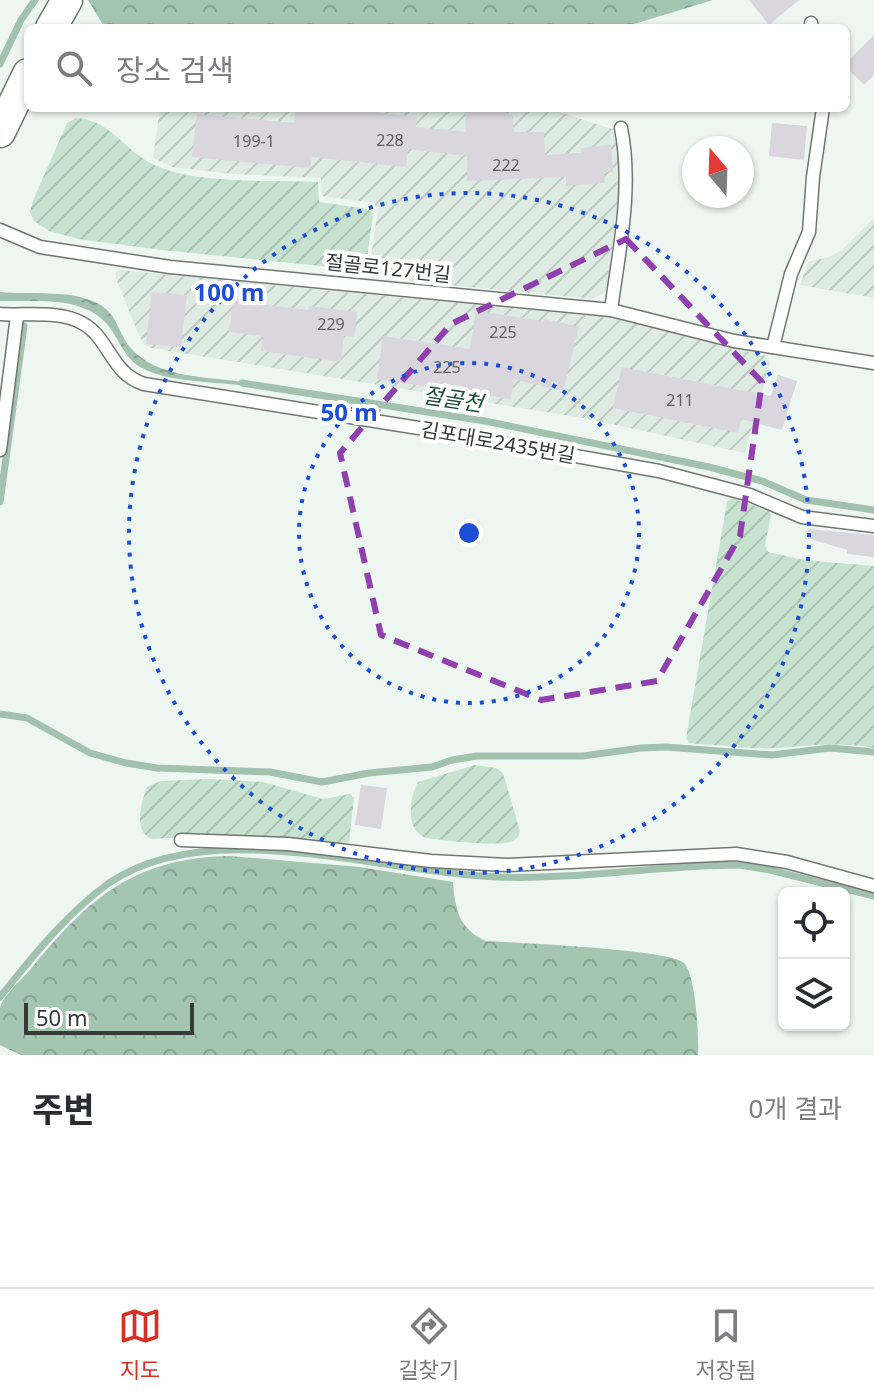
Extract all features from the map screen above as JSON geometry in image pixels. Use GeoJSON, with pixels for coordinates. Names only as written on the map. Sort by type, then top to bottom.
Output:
{"type":"FeatureCollection","features":[{"type":"Feature","properties":{"kind":"street"},"geometry":{"type":"LineString","coordinates":[[53,24],[67,0]]}},
{"type":"Feature","properties":{"kind":"street"},"geometry":{"type":"LineString","coordinates":[[0,132],[24,82]]}},
{"type":"Feature","properties":{"kind":"lane"},"geometry":{"type":"LineString","coordinates":[[773,347],[791,274],[809,232],[823,112]]}},
{"type":"Feature","properties":{"kind":"lane"},"geometry":{"type":"LineString","coordinates":[[611,310],[626,190],[627,156],[621,128]]}},
{"type":"Feature","properties":{"kind":"lane","name":"절골로127번길"},"geometry":{"type":"LineString","coordinates":[[0,230],[40,247],[170,267],[611,310],[734,341],[874,363]]}},
{"type":"Feature","properties":{"kind":"lane","name":"김포대로2435번길"},"geometry":{"type":"LineString","coordinates":[[0,314],[56,316],[84,323],[96,334],[122,372],[131,380],[144,384],[431,430],[659,471],[750,495],[802,517],[874,526]]}},
{"type":"Feature","properties":{"kind":"lane"},"geometry":{"type":"LineString","coordinates":[[0,450],[17,316]]}},
{"type":"Feature","properties":{"kind":"lane"},"geometry":{"type":"LineString","coordinates":[[181,840],[288,844],[431,861],[507,865],[736,854],[787,862],[874,886]]}},
{"type":"Feature","properties":{"kind":"highlighted area"},"geometry":{"type":"Polygon","coordinates":[[[626,239],[762,382],[740,536],[657,681],[541,700],[381,635],[340,453],[451,324],[626,239]]]}},
{"type":"Feature","properties":{"kind":"shaded area"},"geometry":{"type":"Polygon","coordinates":[[[159,112],[559,112],[615,130],[620,189],[606,292],[592,299],[368,277],[378,209],[374,203],[322,196],[321,178],[232,174],[172,167],[153,158],[159,112]]]}},
{"type":"Feature","properties":{"kind":"shaded area"},"geometry":{"type":"Polygon","coordinates":[[[76,118],[99,125],[148,162],[176,172],[237,180],[318,182],[319,202],[368,209],[373,214],[366,266],[360,270],[162,250],[78,239],[49,231],[34,221],[30,212],[67,123],[76,118]]]}},
{"type":"Feature","properties":{"kind":"shaded area"},"geometry":{"type":"Polygon","coordinates":[[[874,218],[874,298],[800,285],[808,262],[842,250],[874,218]]]}},
{"type":"Feature","properties":{"kind":"shaded area"},"geometry":{"type":"Polygon","coordinates":[[[119,270],[612,318],[767,356],[770,363],[745,453],[583,418],[151,348],[144,344],[138,333],[116,278],[115,273],[119,270]]]}},
{"type":"Feature","properties":{"kind":"shaded area"},"geometry":{"type":"Polygon","coordinates":[[[732,498],[769,511],[771,515],[765,545],[768,552],[805,560],[874,566],[874,748],[815,745],[749,748],[689,743],[686,738],[727,502],[732,498]]]}},
{"type":"Feature","properties":{"kind":"shaded area"},"geometry":{"type":"Polygon","coordinates":[[[475,765],[496,768],[503,773],[520,831],[518,837],[505,843],[484,844],[426,838],[419,834],[411,813],[412,797],[418,782],[475,765]]]}},
{"type":"Feature","properties":{"kind":"shaded area"},"geometry":{"type":"Polygon","coordinates":[[[209,779],[263,782],[323,799],[350,794],[354,798],[349,842],[337,844],[219,835],[151,839],[145,835],[140,816],[147,787],[161,781],[209,779]]]}},
{"type":"Feature","properties":{"kind":"green space"},"geometry":{"type":"Polygon","coordinates":[[[88,0],[713,0],[634,24],[103,24],[88,0]]]}},
{"type":"Feature","properties":{"kind":"green space"},"geometry":{"type":"Polygon","coordinates":[[[229,856],[360,867],[453,882],[460,917],[470,931],[486,941],[623,950],[684,963],[694,993],[698,1055],[21,1055],[0,1045],[0,1008],[5,998],[93,903],[139,874],[195,859],[229,856]]]}},
{"type":"Feature","properties":{"kind":"water"},"geometry":{"type":"Polygon","coordinates":[[[0,292],[62,294],[97,303],[108,311],[129,346],[154,365],[185,375],[250,383],[250,386],[179,379],[151,372],[129,358],[110,328],[96,314],[56,302],[0,301],[0,292]]]}},
{"type":"Feature","properties":{"kind":"building"},"geometry":{"type":"Polygon","coordinates":[[[749,0],[799,0],[770,24],[749,0]]]}},
{"type":"Feature","properties":{"kind":"building"},"geometry":{"type":"Polygon","coordinates":[[[874,35],[874,75],[864,85],[850,71],[850,59],[874,35]]]}},
{"type":"Feature","properties":{"kind":"building"},"geometry":{"type":"Polygon","coordinates":[[[295,112],[373,112],[417,117],[416,127],[466,132],[465,112],[506,112],[513,116],[514,132],[544,132],[545,155],[581,153],[581,148],[611,145],[613,172],[604,172],[605,183],[566,186],[566,177],[467,181],[467,156],[408,149],[406,167],[312,157],[310,168],[192,157],[197,114],[294,123],[295,112]]]}},
{"type":"Feature","properties":{"kind":"building"},"geometry":{"type":"Polygon","coordinates":[[[772,123],[807,126],[804,160],[769,156],[772,123]]]}},
{"type":"Feature","properties":{"kind":"building"},"geometry":{"type":"Polygon","coordinates":[[[152,292],[187,295],[181,347],[146,344],[152,292]]]}},
{"type":"Feature","properties":{"kind":"building"},"geometry":{"type":"Polygon","coordinates":[[[233,301],[357,312],[354,337],[344,336],[341,362],[261,351],[263,336],[229,332],[233,301]]]}},
{"type":"Feature","properties":{"kind":"building"},"geometry":{"type":"Polygon","coordinates":[[[476,311],[544,319],[579,327],[563,391],[514,379],[511,399],[377,379],[383,336],[470,349],[476,311]]]}},
{"type":"Feature","properties":{"kind":"building"},"geometry":{"type":"Polygon","coordinates":[[[622,367],[771,396],[778,375],[797,381],[782,430],[741,419],[738,433],[613,408],[622,367]]]}},
{"type":"Feature","properties":{"kind":"building"},"geometry":{"type":"Polygon","coordinates":[[[809,529],[874,535],[874,557],[847,554],[847,550],[807,538],[809,529]]]}},
{"type":"Feature","properties":{"kind":"building"},"geometry":{"type":"Polygon","coordinates":[[[361,785],[387,788],[381,829],[355,825],[361,785]]]}},
{"type":"Feature","properties":{"kind":"waterway"},"geometry":{"type":"LineString","coordinates":[[0,64],[21,20],[35,0]]}},
{"type":"Feature","properties":{"kind":"waterway"},"geometry":{"type":"LineString","coordinates":[[0,502],[24,326]]}},
{"type":"Feature","properties":{"kind":"waterway","name":"절골천"},"geometry":{"type":"LineString","coordinates":[[242,383],[485,421],[709,467],[762,481],[806,500],[874,510]]}},
{"type":"Feature","properties":{"kind":"waterway"},"geometry":{"type":"LineString","coordinates":[[0,714],[27,718],[90,753],[126,763],[157,768],[270,772],[322,782],[369,773],[432,767],[477,756],[583,756],[666,747],[772,755],[830,748],[874,752]]}},
{"type":"Feature","properties":{"kind":"waterway"},"geometry":{"type":"LineString","coordinates":[[0,997],[64,922],[109,883],[150,863],[196,852],[246,850],[298,853],[497,877],[740,865],[874,896]]}}]}
